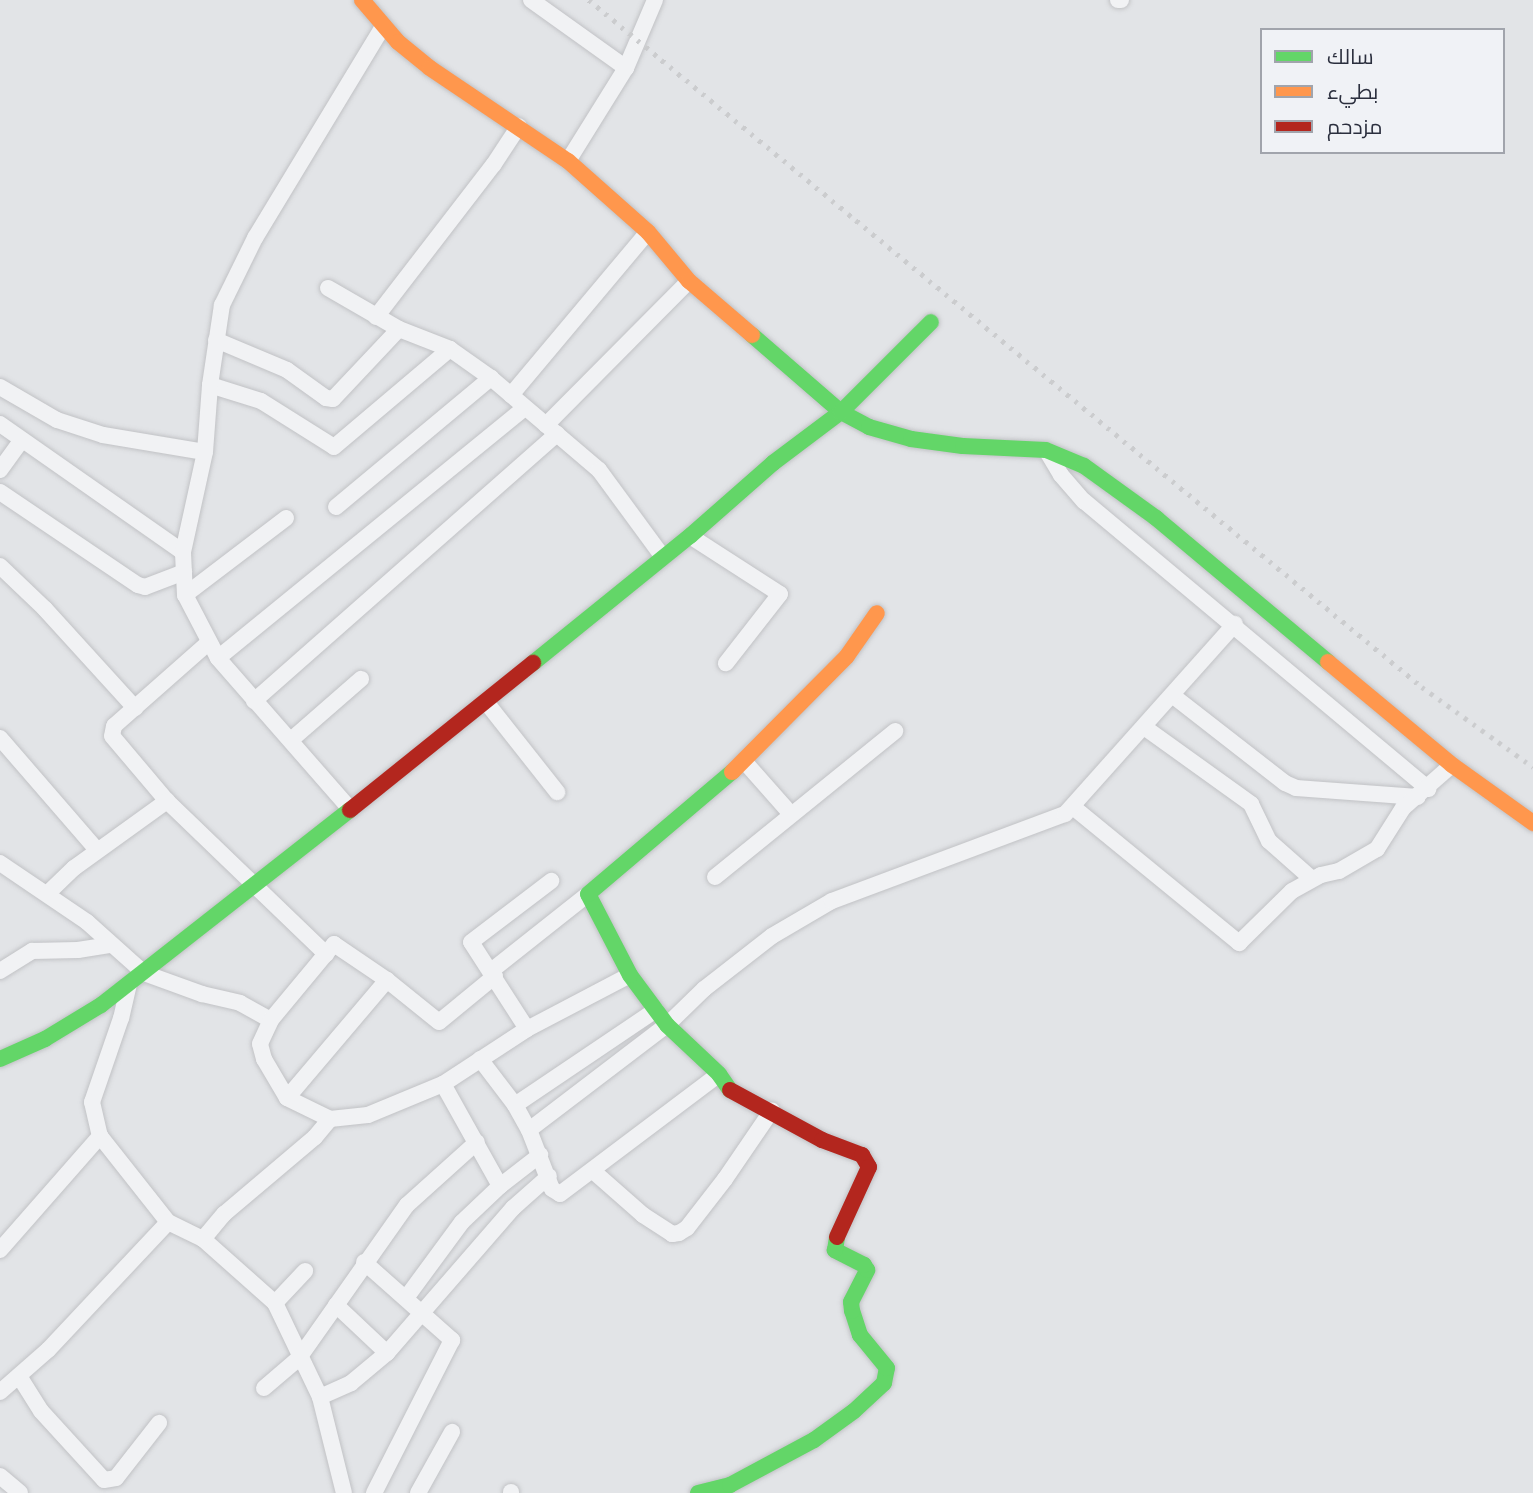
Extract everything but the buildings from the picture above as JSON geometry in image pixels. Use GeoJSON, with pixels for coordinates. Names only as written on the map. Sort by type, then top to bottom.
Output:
{"type":"FeatureCollection","features":[{"type":"Feature","properties":{"kind":"street"},"geometry":{"type":"LineString","coordinates":[[362,0],[383,27],[430,68],[568,161],[648,232],[689,281],[841,412],[869,427],[911,439],[963,446],[1046,450],[1084,466],[1134,501],[1452,765],[1533,823]]}},
{"type":"Feature","properties":{"kind":"street"},"geometry":{"type":"LineString","coordinates":[[531,0],[626,68]]}},
{"type":"Feature","properties":{"kind":"street"},"geometry":{"type":"LineString","coordinates":[[568,161],[626,68],[655,0]]}},
{"type":"Feature","properties":{"kind":"street"},"geometry":{"type":"LineString","coordinates":[[350,809],[254,701],[208,643],[185,595],[183,552],[205,452],[210,384],[222,305],[255,238],[383,27]]}},
{"type":"Feature","properties":{"kind":"street"},"geometry":{"type":"LineString","coordinates":[[376,317],[494,164],[519,126]]}},
{"type":"Feature","properties":{"kind":"street"},"geometry":{"type":"LineString","coordinates":[[511,395],[648,232]]}},
{"type":"Feature","properties":{"kind":"street"},"geometry":{"type":"LineString","coordinates":[[254,701],[551,430],[689,281]]}},
{"type":"Feature","properties":{"kind":"street"},"geometry":{"type":"LineString","coordinates":[[328,288],[399,329],[450,349],[491,378],[599,470],[663,557]]}},
{"type":"Feature","properties":{"kind":"street"},"geometry":{"type":"LineString","coordinates":[[0,1059],[45,1039],[129,984],[257,885],[486,702],[541,653],[690,536],[773,463],[841,412],[931,322]]}},
{"type":"Feature","properties":{"kind":"street"},"geometry":{"type":"LineString","coordinates":[[216,340],[287,370],[326,398],[333,399],[399,329]]}},
{"type":"Feature","properties":{"kind":"street"},"geometry":{"type":"LineString","coordinates":[[210,384],[261,401],[334,447],[450,349]]}},
{"type":"Feature","properties":{"kind":"street"},"geometry":{"type":"LineString","coordinates":[[336,506],[491,378]]}},
{"type":"Feature","properties":{"kind":"street"},"geometry":{"type":"LineString","coordinates":[[0,387],[57,419],[103,435],[205,452]]}},
{"type":"Feature","properties":{"kind":"street"},"geometry":{"type":"LineString","coordinates":[[218,658],[525,408]]}},
{"type":"Feature","properties":{"kind":"street"},"geometry":{"type":"LineString","coordinates":[[0,424],[183,552]]}},
{"type":"Feature","properties":{"kind":"street"},"geometry":{"type":"LineString","coordinates":[[0,470],[22,440]]}},
{"type":"Feature","properties":{"kind":"street"},"geometry":{"type":"LineString","coordinates":[[1046,450],[1061,475],[1084,501],[1234,624],[1423,793]]}},
{"type":"Feature","properties":{"kind":"street"},"geometry":{"type":"LineString","coordinates":[[0,492],[138,585],[145,587],[184,572]]}},
{"type":"Feature","properties":{"kind":"street"},"geometry":{"type":"LineString","coordinates":[[185,595],[286,519]]}},
{"type":"Feature","properties":{"kind":"street"},"geometry":{"type":"LineString","coordinates":[[690,536],[780,594],[726,663]]}},
{"type":"Feature","properties":{"kind":"street"},"geometry":{"type":"LineString","coordinates":[[0,566],[45,609],[135,708]]}},
{"type":"Feature","properties":{"kind":"street"},"geometry":{"type":"LineString","coordinates":[[631,975],[527,1030],[443,1084],[368,1115],[330,1119],[287,1098],[271,1075],[260,1044],[271,1020],[335,944],[387,980],[439,1022],[691,810],[744,761],[847,656],[877,613]]}},
{"type":"Feature","properties":{"kind":"street"},"geometry":{"type":"LineString","coordinates":[[529,1130],[667,1025],[705,989],[772,936],[832,901],[985,842],[1053,820],[1073,807],[1234,624]]}},
{"type":"Feature","properties":{"kind":"street"},"geometry":{"type":"LineString","coordinates":[[208,643],[114,726],[112,736],[167,801],[326,954]]}},
{"type":"Feature","properties":{"kind":"street"},"geometry":{"type":"LineString","coordinates":[[291,740],[361,679]]}},
{"type":"Feature","properties":{"kind":"street"},"geometry":{"type":"LineString","coordinates":[[1172,695],[1285,783],[1296,788],[1423,793]]}},
{"type":"Feature","properties":{"kind":"street"},"geometry":{"type":"LineString","coordinates":[[486,702],[557,792]]}},
{"type":"Feature","properties":{"kind":"street"},"geometry":{"type":"LineString","coordinates":[[1144,727],[1251,804],[1269,841],[1312,879]]}},
{"type":"Feature","properties":{"kind":"street"},"geometry":{"type":"LineString","coordinates":[[715,877],[790,813],[895,730]]}},
{"type":"Feature","properties":{"kind":"street"},"geometry":{"type":"LineString","coordinates":[[0,738],[97,850]]}},
{"type":"Feature","properties":{"kind":"street"},"geometry":{"type":"LineString","coordinates":[[744,761],[790,813]]}},
{"type":"Feature","properties":{"kind":"street"},"geometry":{"type":"LineString","coordinates":[[1073,807],[1235,942],[1244,940],[1292,891],[1312,879],[1339,871],[1377,849],[1403,808],[1452,765]]}},
{"type":"Feature","properties":{"kind":"street"},"geometry":{"type":"LineString","coordinates":[[48,893],[74,867],[167,801]]}},
{"type":"Feature","properties":{"kind":"street"},"geometry":{"type":"LineString","coordinates":[[0,863],[88,922],[144,973],[202,994],[240,1003],[271,1020]]}},
{"type":"Feature","properties":{"kind":"street"},"geometry":{"type":"LineString","coordinates":[[527,1030],[471,942],[551,881]]}},
{"type":"Feature","properties":{"kind":"street"},"geometry":{"type":"LineString","coordinates":[[588,894],[631,975],[667,1025],[719,1074],[739,1097],[772,1110],[822,1140],[867,1159],[869,1167],[835,1242],[835,1250],[864,1265],[867,1270],[851,1302],[852,1311],[860,1335],[887,1368],[884,1383],[854,1411],[814,1440],[730,1485],[698,1493]]}},
{"type":"Feature","properties":{"kind":"street"},"geometry":{"type":"LineString","coordinates":[[0,971],[33,951],[78,950],[111,945]]}},
{"type":"Feature","properties":{"kind":"street"},"geometry":{"type":"LineString","coordinates":[[287,1098],[387,980]]}},
{"type":"Feature","properties":{"kind":"street"},"geometry":{"type":"LineString","coordinates":[[129,984],[92,1102],[100,1136],[168,1222],[203,1239],[275,1304],[320,1397],[344,1493]]}},
{"type":"Feature","properties":{"kind":"street"},"geometry":{"type":"LineString","coordinates":[[515,1105],[656,1010]]}},
{"type":"Feature","properties":{"kind":"street"},"geometry":{"type":"LineString","coordinates":[[480,1059],[515,1105],[550,1176],[552,1189],[560,1194],[719,1074]]}},
{"type":"Feature","properties":{"kind":"street"},"geometry":{"type":"LineString","coordinates":[[443,1084],[500,1186]]}},
{"type":"Feature","properties":{"kind":"street"},"geometry":{"type":"LineString","coordinates":[[593,1171],[643,1215],[673,1234],[679,1233],[687,1228],[725,1179],[772,1110]]}},
{"type":"Feature","properties":{"kind":"street"},"geometry":{"type":"LineString","coordinates":[[203,1239],[224,1214],[315,1138],[330,1119]]}},
{"type":"Feature","properties":{"kind":"street"},"geometry":{"type":"LineString","coordinates":[[0,1250],[100,1136]]}},
{"type":"Feature","properties":{"kind":"street"},"geometry":{"type":"LineString","coordinates":[[264,1388],[299,1358],[364,1262],[407,1205],[477,1142]]}},
{"type":"Feature","properties":{"kind":"street"},"geometry":{"type":"LineString","coordinates":[[406,1298],[443,1244],[500,1186],[540,1155]]}},
{"type":"Feature","properties":{"kind":"street"},"geometry":{"type":"LineString","coordinates":[[320,1397],[351,1383],[387,1353],[513,1208],[550,1176]]}},
{"type":"Feature","properties":{"kind":"street"},"geometry":{"type":"LineString","coordinates":[[0,1392],[19,1377],[168,1222]]}},
{"type":"Feature","properties":{"kind":"street"},"geometry":{"type":"LineString","coordinates":[[364,1262],[450,1336],[452,1343],[374,1493]]}},
{"type":"Feature","properties":{"kind":"street"},"geometry":{"type":"LineString","coordinates":[[275,1304],[305,1271]]}},
{"type":"Feature","properties":{"kind":"street"},"geometry":{"type":"LineString","coordinates":[[335,1305],[387,1353]]}},
{"type":"Feature","properties":{"kind":"street"},"geometry":{"type":"LineString","coordinates":[[19,1377],[41,1411],[104,1480],[116,1478],[159,1423]]}},
{"type":"Feature","properties":{"kind":"street"},"geometry":{"type":"LineString","coordinates":[[418,1493],[452,1432]]}},
{"type":"Feature","properties":{"kind":"street"},"geometry":{"type":"LineString","coordinates":[[0,1476],[20,1493]]}},
{"type":"Feature","properties":{"kind":"railway"},"geometry":{"type":"LineString","coordinates":[[589,0],[1422,687],[1533,767]]}},
{"type":"Feature","properties":{"kind":"traffic: fast"},"geometry":{"type":"LineString","coordinates":[[533,663],[690,536],[773,463],[841,412],[931,322]]}},
{"type":"Feature","properties":{"kind":"traffic: fast"},"geometry":{"type":"LineString","coordinates":[[752,335],[841,412],[869,427],[911,439],[963,446],[1046,450],[1084,466],[1156,518],[1328,662]]}},
{"type":"Feature","properties":{"kind":"traffic: fast"},"geometry":{"type":"LineString","coordinates":[[730,1090],[719,1074],[667,1025],[630,975],[588,894],[732,772]]}},
{"type":"Feature","properties":{"kind":"traffic: fast"},"geometry":{"type":"LineString","coordinates":[[0,1059],[45,1039],[101,1005],[350,810]]}},
{"type":"Feature","properties":{"kind":"traffic: fast"},"geometry":{"type":"LineString","coordinates":[[698,1493],[730,1485],[814,1440],[854,1411],[884,1383],[887,1368],[860,1335],[852,1311],[851,1302],[867,1270],[864,1265],[835,1250],[837,1237]]}},
{"type":"Feature","properties":{"kind":"traffic: slow"},"geometry":{"type":"LineString","coordinates":[[362,0],[398,42],[430,68],[568,161],[648,232],[689,281],[752,335]]}},
{"type":"Feature","properties":{"kind":"traffic: slow"},"geometry":{"type":"LineString","coordinates":[[732,772],[847,656],[877,613]]}},
{"type":"Feature","properties":{"kind":"traffic: slow"},"geometry":{"type":"LineString","coordinates":[[1328,662],[1452,765],[1533,823]]}},
{"type":"Feature","properties":{"kind":"traffic: jam"},"geometry":{"type":"LineString","coordinates":[[350,810],[533,663]]}},
{"type":"Feature","properties":{"kind":"traffic: jam"},"geometry":{"type":"LineString","coordinates":[[730,1090],[822,1140],[862,1155],[869,1167],[837,1237]]}}]}
